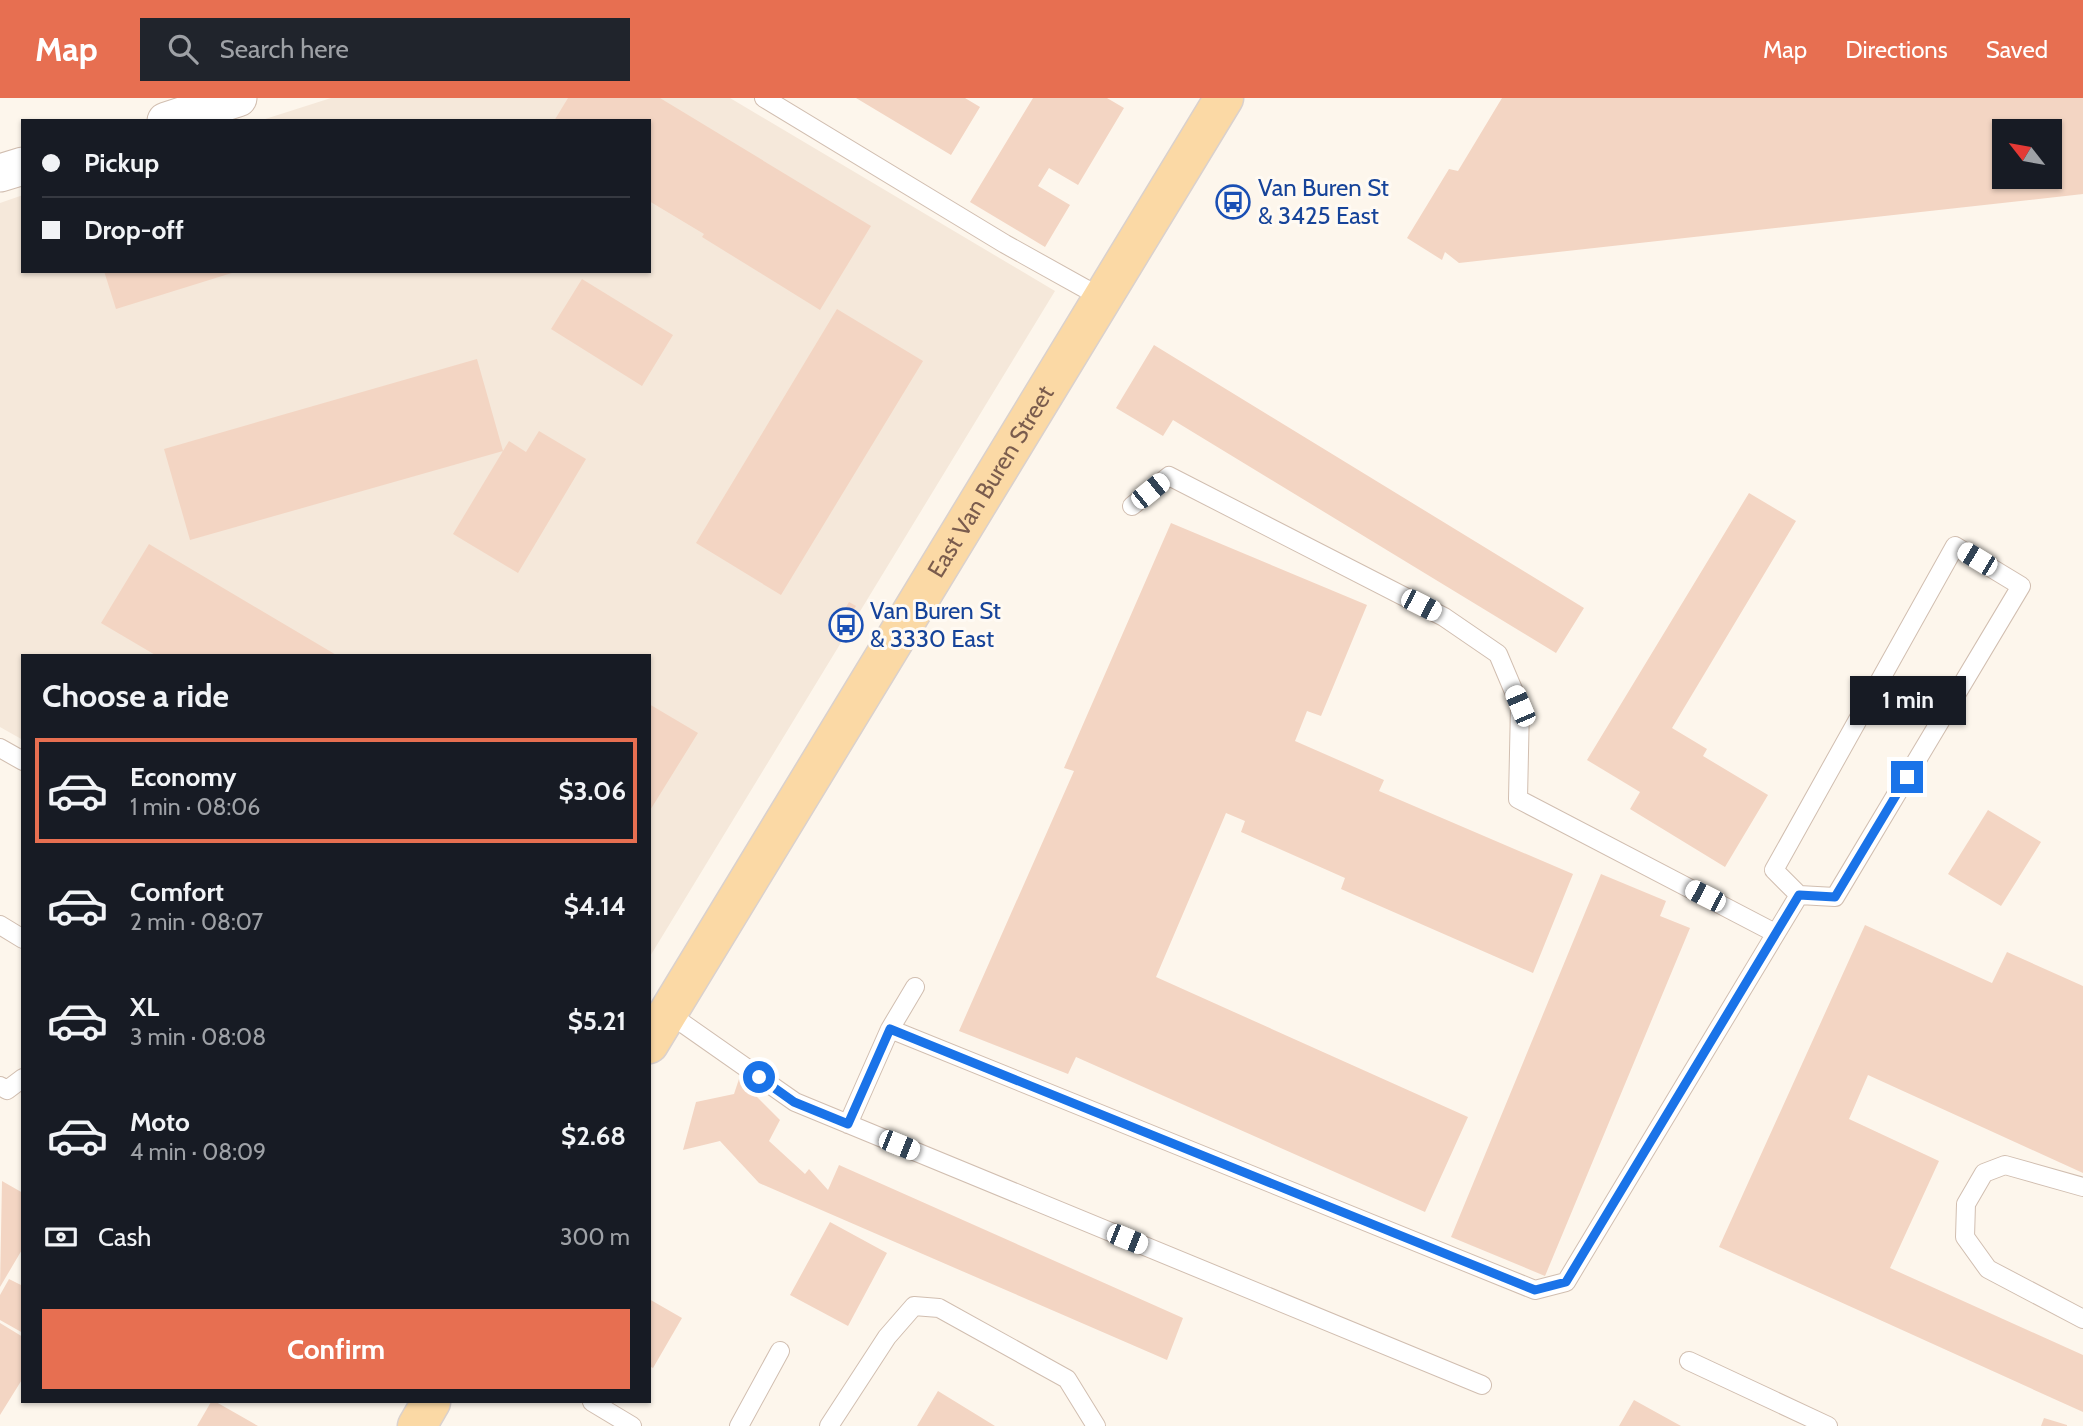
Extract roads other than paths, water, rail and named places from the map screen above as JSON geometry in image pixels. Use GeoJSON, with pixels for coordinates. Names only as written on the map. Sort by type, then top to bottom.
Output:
{"type":"FeatureCollection","features":[{"type":"Feature","properties":{"kind":"main road","name":"East Van Buren Street"},"geometry":{"type":"LineString","coordinates":[[659,1029],[1224,98]]}},
{"type":"Feature","properties":{"kind":"main road"},"geometry":{"type":"LineString","coordinates":[[417,1426],[430,1403]]}},
{"type":"Feature","properties":{"kind":"street"},"geometry":{"type":"LineString","coordinates":[[172,119],[238,98]]}},
{"type":"Feature","properties":{"kind":"street"},"geometry":{"type":"LineString","coordinates":[[0,173],[21,167]]}},
{"type":"Feature","properties":{"kind":"lane"},"geometry":{"type":"LineString","coordinates":[[764,98],[1004,244],[1102,298]]}},
{"type":"Feature","properties":{"kind":"lane"},"geometry":{"type":"LineString","coordinates":[[1132,506],[1169,476],[1444,617],[1498,654],[1520,706],[1518,799],[1775,933]]}},
{"type":"Feature","properties":{"kind":"lane"},"geometry":{"type":"LineString","coordinates":[[1955,546],[2021,586],[1835,897],[1799,895],[1773,870],[1955,546]]}},
{"type":"Feature","properties":{"kind":"lane"},"geometry":{"type":"LineString","coordinates":[[0,747],[21,760]]}},
{"type":"Feature","properties":{"kind":"lane"},"geometry":{"type":"LineString","coordinates":[[890,1029],[1535,1290],[1566,1282],[1799,895]]}},
{"type":"Feature","properties":{"kind":"lane"},"geometry":{"type":"LineString","coordinates":[[0,925],[21,938]]}},
{"type":"Feature","properties":{"kind":"lane"},"geometry":{"type":"LineString","coordinates":[[848,1124],[890,1029],[915,987]]}},
{"type":"Feature","properties":{"kind":"lane"},"geometry":{"type":"LineString","coordinates":[[659,1029],[741,1064],[794,1102],[1482,1385]]}},
{"type":"Feature","properties":{"kind":"lane"},"geometry":{"type":"LineString","coordinates":[[0,1086],[7,1090],[21,1080]]}},
{"type":"Feature","properties":{"kind":"lane"},"geometry":{"type":"LineString","coordinates":[[2083,1187],[2006,1165],[1984,1173],[1966,1204],[1965,1237],[1988,1269],[2083,1319]]}},
{"type":"Feature","properties":{"kind":"lane"},"geometry":{"type":"LineString","coordinates":[[829,1426],[887,1337],[914,1306],[939,1308],[1067,1379],[1096,1426]]}},
{"type":"Feature","properties":{"kind":"lane"},"geometry":{"type":"LineString","coordinates":[[739,1426],[780,1351]]}},
{"type":"Feature","properties":{"kind":"lane"},"geometry":{"type":"LineString","coordinates":[[1689,1362],[1828,1426]]}},
{"type":"Feature","properties":{"kind":"lane"},"geometry":{"type":"LineString","coordinates":[[594,1403],[632,1426]]}},
{"type":"Feature","properties":{"kind":"place","name":"Van Buren St & 3425 East"},"geometry":{"type":"Point","coordinates":[1233,202]}},
{"type":"Feature","properties":{"kind":"place","name":"Van Buren St & 3330 East"},"geometry":{"type":"Point","coordinates":[846,625]}}]}
